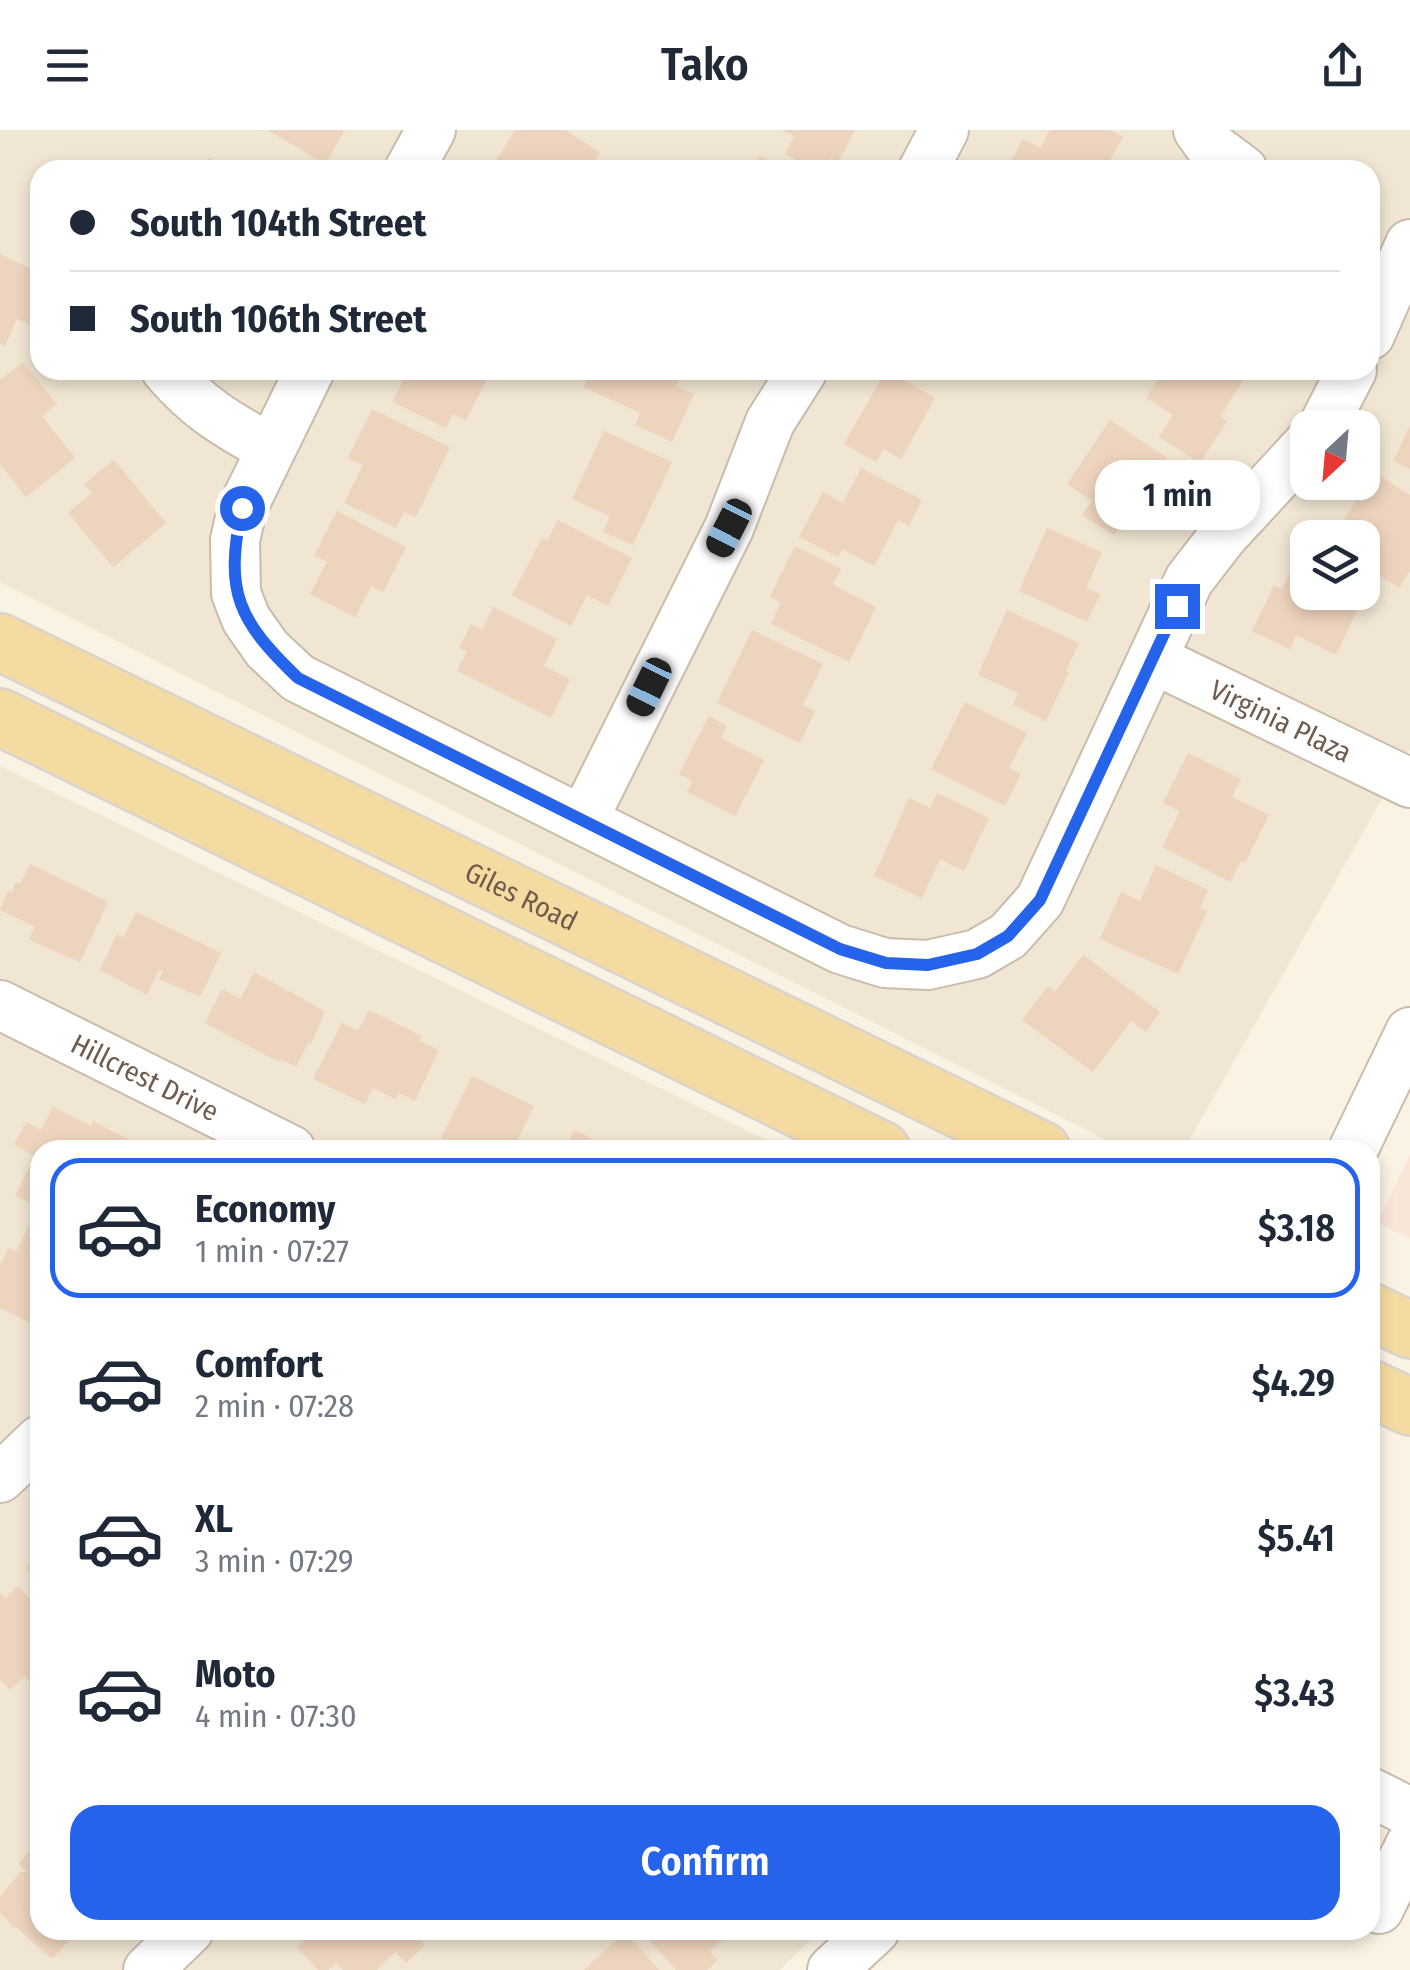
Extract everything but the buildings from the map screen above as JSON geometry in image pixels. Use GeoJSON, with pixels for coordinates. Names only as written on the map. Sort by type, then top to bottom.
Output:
{"type":"FeatureCollection","features":[{"type":"Feature","properties":{"kind":"main road","name":"Giles Road"},"geometry":{"type":"LineString","coordinates":[[0,642],[1021,1140]]}},
{"type":"Feature","properties":{"kind":"main road"},"geometry":{"type":"LineString","coordinates":[[0,717],[862,1140]]}},
{"type":"Feature","properties":{"kind":"main road"},"geometry":{"type":"LineString","coordinates":[[1380,1316],[1410,1330]]}},
{"type":"Feature","properties":{"kind":"main road"},"geometry":{"type":"LineString","coordinates":[[1380,1393],[1410,1407]]}},
{"type":"Feature","properties":{"kind":"street"},"geometry":{"type":"LineString","coordinates":[[415,160],[432,130]]}},
{"type":"Feature","properties":{"kind":"street"},"geometry":{"type":"LineString","coordinates":[[928,160],[944,130]]}},
{"type":"Feature","properties":{"kind":"street"},"geometry":{"type":"LineString","coordinates":[[1198,130],[1208,144],[1229,160]]}},
{"type":"Feature","properties":{"kind":"street"},"geometry":{"type":"LineString","coordinates":[[1380,299],[1395,246]]}},
{"type":"Feature","properties":{"kind":"street"},"geometry":{"type":"LineString","coordinates":[[175,380],[218,420],[271,448]]}},
{"type":"Feature","properties":{"kind":"street"},"geometry":{"type":"LineString","coordinates":[[305,380],[242,508],[235,540],[236,593],[246,620],[268,649],[298,678],[840,949],[886,963],[928,965],[977,954],[1008,936],[1040,900],[1188,580],[1290,463]]}},
{"type":"Feature","properties":{"kind":"street"},"geometry":{"type":"LineString","coordinates":[[583,820],[729,528],[770,422],[797,380]]}},
{"type":"Feature","properties":{"kind":"street"},"geometry":{"type":"LineString","coordinates":[[1331,410],[1347,380]]}},
{"type":"Feature","properties":{"kind":"street","name":"Virginia Plaza"},"geometry":{"type":"LineString","coordinates":[[1154,659],[1410,782]]}},
{"type":"Feature","properties":{"kind":"street","name":"Hillcrest Drive"},"geometry":{"type":"LineString","coordinates":[[0,1005],[219,1134],[246,1140]]}},
{"type":"Feature","properties":{"kind":"street"},"geometry":{"type":"LineString","coordinates":[[1357,1140],[1410,1032]]}},
{"type":"Feature","properties":{"kind":"street"},"geometry":{"type":"LineString","coordinates":[[0,1478],[30,1450]]}},
{"type":"Feature","properties":{"kind":"street"},"geometry":{"type":"LineString","coordinates":[[1380,1797],[1410,1812]]}},
{"type":"Feature","properties":{"kind":"street"},"geometry":{"type":"LineString","coordinates":[[1386,1913],[1410,1845]]}},
{"type":"Feature","properties":{"kind":"street"},"geometry":{"type":"LineString","coordinates":[[148,1970],[179,1940]]}},
{"type":"Feature","properties":{"kind":"street"},"geometry":{"type":"LineString","coordinates":[[832,1970],[864,1940]]}},
{"type":"Feature","properties":{"kind":"shaded area"},"geometry":{"type":"Polygon","coordinates":[[[0,130],[1410,130],[1410,749],[1190,1140],[1106,1140],[0,582],[0,130]]]}},
{"type":"Feature","properties":{"kind":"shaded area"},"geometry":{"type":"Polygon","coordinates":[[[0,766],[767,1140],[30,1140],[30,1940],[811,1940],[780,1970],[0,1970],[0,766]]]}},
{"type":"Feature","properties":{"kind":"shaded area"},"geometry":{"type":"Polygon","coordinates":[[[1410,1155],[1410,1238],[1380,1224],[1410,1155]]]}},
{"type":"Feature","properties":{"kind":"route"},"geometry":{"type":"LineString","coordinates":[[242,508],[235,540],[236,593],[246,620],[298,678],[840,949],[886,963],[928,965],[977,954],[1008,936],[1040,900],[1177,606]]}}]}
